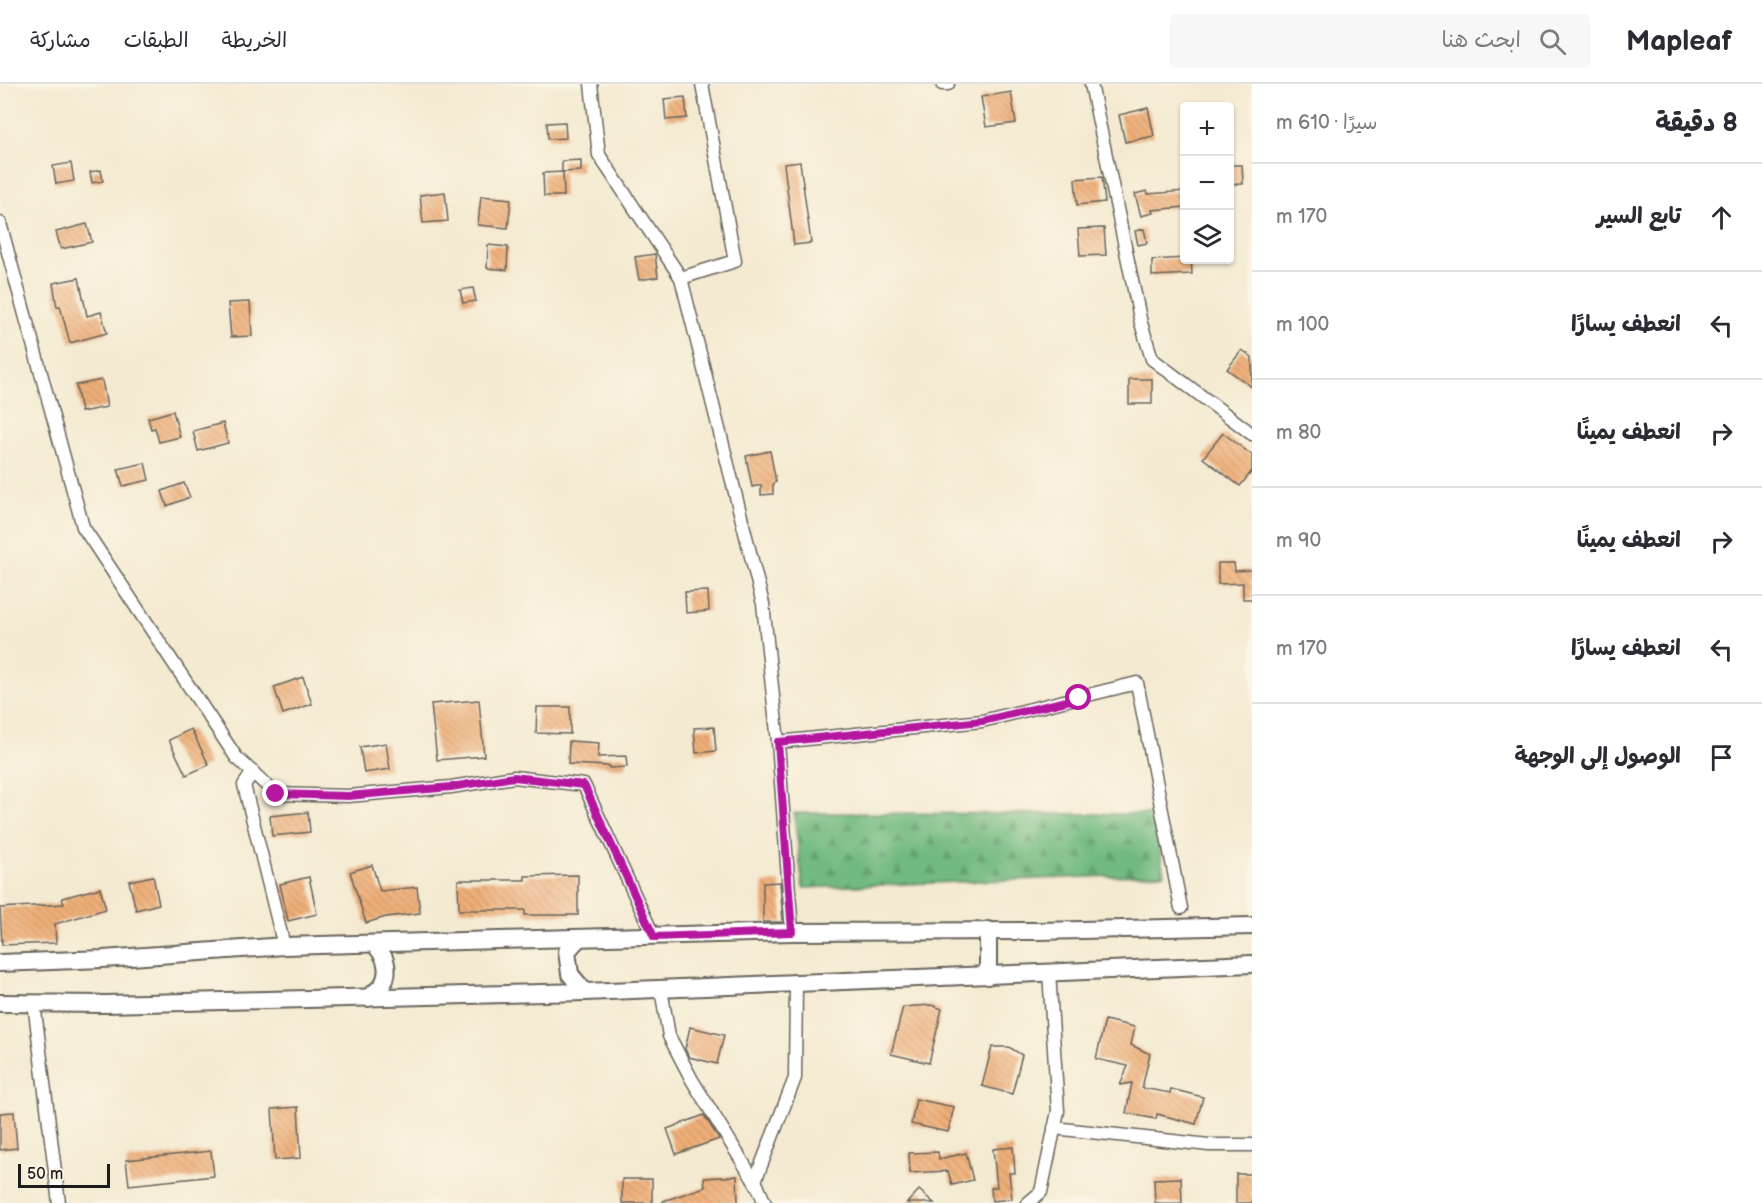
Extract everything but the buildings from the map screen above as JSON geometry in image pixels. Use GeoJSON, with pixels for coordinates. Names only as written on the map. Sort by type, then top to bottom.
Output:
{"type":"FeatureCollection","features":[{"type":"Feature","properties":{"kind":"main road"},"geometry":{"type":"LineString","coordinates":[[0,963],[103,959],[284,946],[792,932],[1039,931],[1252,926]]}},
{"type":"Feature","properties":{"kind":"main road"},"geometry":{"type":"LineString","coordinates":[[988,930],[988,976]]}},
{"type":"Feature","properties":{"kind":"main road"},"geometry":{"type":"LineString","coordinates":[[578,939],[567,951],[570,974],[585,992]]}},
{"type":"Feature","properties":{"kind":"main road"},"geometry":{"type":"LineString","coordinates":[[368,998],[382,985],[387,964],[382,953],[374,944]]}},
{"type":"Feature","properties":{"kind":"main road"},"geometry":{"type":"LineString","coordinates":[[0,1003],[106,1004],[585,992],[1252,964]]}},
{"type":"Feature","properties":{"kind":"street"},"geometry":{"type":"LineString","coordinates":[[591,84],[599,155],[681,278],[762,604],[778,742],[792,932]]}},
{"type":"Feature","properties":{"kind":"street"},"geometry":{"type":"LineString","coordinates":[[681,278],[735,261],[702,84]]}},
{"type":"Feature","properties":{"kind":"street"},"geometry":{"type":"LineString","coordinates":[[942,84],[948,84]]}},
{"type":"Feature","properties":{"kind":"street"},"geometry":{"type":"LineString","coordinates":[[1091,84],[1141,323],[1152,359],[1252,434]]}},
{"type":"Feature","properties":{"kind":"street"},"geometry":{"type":"LineString","coordinates":[[0,223],[82,527],[236,757],[276,794],[348,796],[451,787],[514,777],[584,785],[654,937]]}},
{"type":"Feature","properties":{"kind":"street"},"geometry":{"type":"LineString","coordinates":[[778,742],[982,721],[1137,683],[1181,908]]}},
{"type":"Feature","properties":{"kind":"street"},"geometry":{"type":"LineString","coordinates":[[253,772],[244,785],[284,946]]}},
{"type":"Feature","properties":{"kind":"street"},"geometry":{"type":"LineString","coordinates":[[1028,1203],[1041,1192],[1058,1111],[1049,972]]}},
{"type":"Feature","properties":{"kind":"street"},"geometry":{"type":"LineString","coordinates":[[765,1203],[755,1180],[795,1078],[796,984]]}},
{"type":"Feature","properties":{"kind":"street"},"geometry":{"type":"LineString","coordinates":[[661,989],[669,1036],[692,1080],[758,1188]]}},
{"type":"Feature","properties":{"kind":"street"},"geometry":{"type":"LineString","coordinates":[[34,1003],[59,1203]]}},
{"type":"Feature","properties":{"kind":"street"},"geometry":{"type":"LineString","coordinates":[[1054,1128],[1209,1145],[1252,1145]]}},
{"type":"Feature","properties":{"kind":"green space"},"geometry":{"type":"Polygon","coordinates":[[[794,813],[1154,814],[1164,874],[803,888],[794,813]]]}},
{"type":"Feature","properties":{"kind":"route"},"geometry":{"type":"LineString","coordinates":[[276,794],[348,796],[451,787],[514,777],[584,785],[654,937],[792,932],[778,742],[982,721],[1079,698]]}}]}
